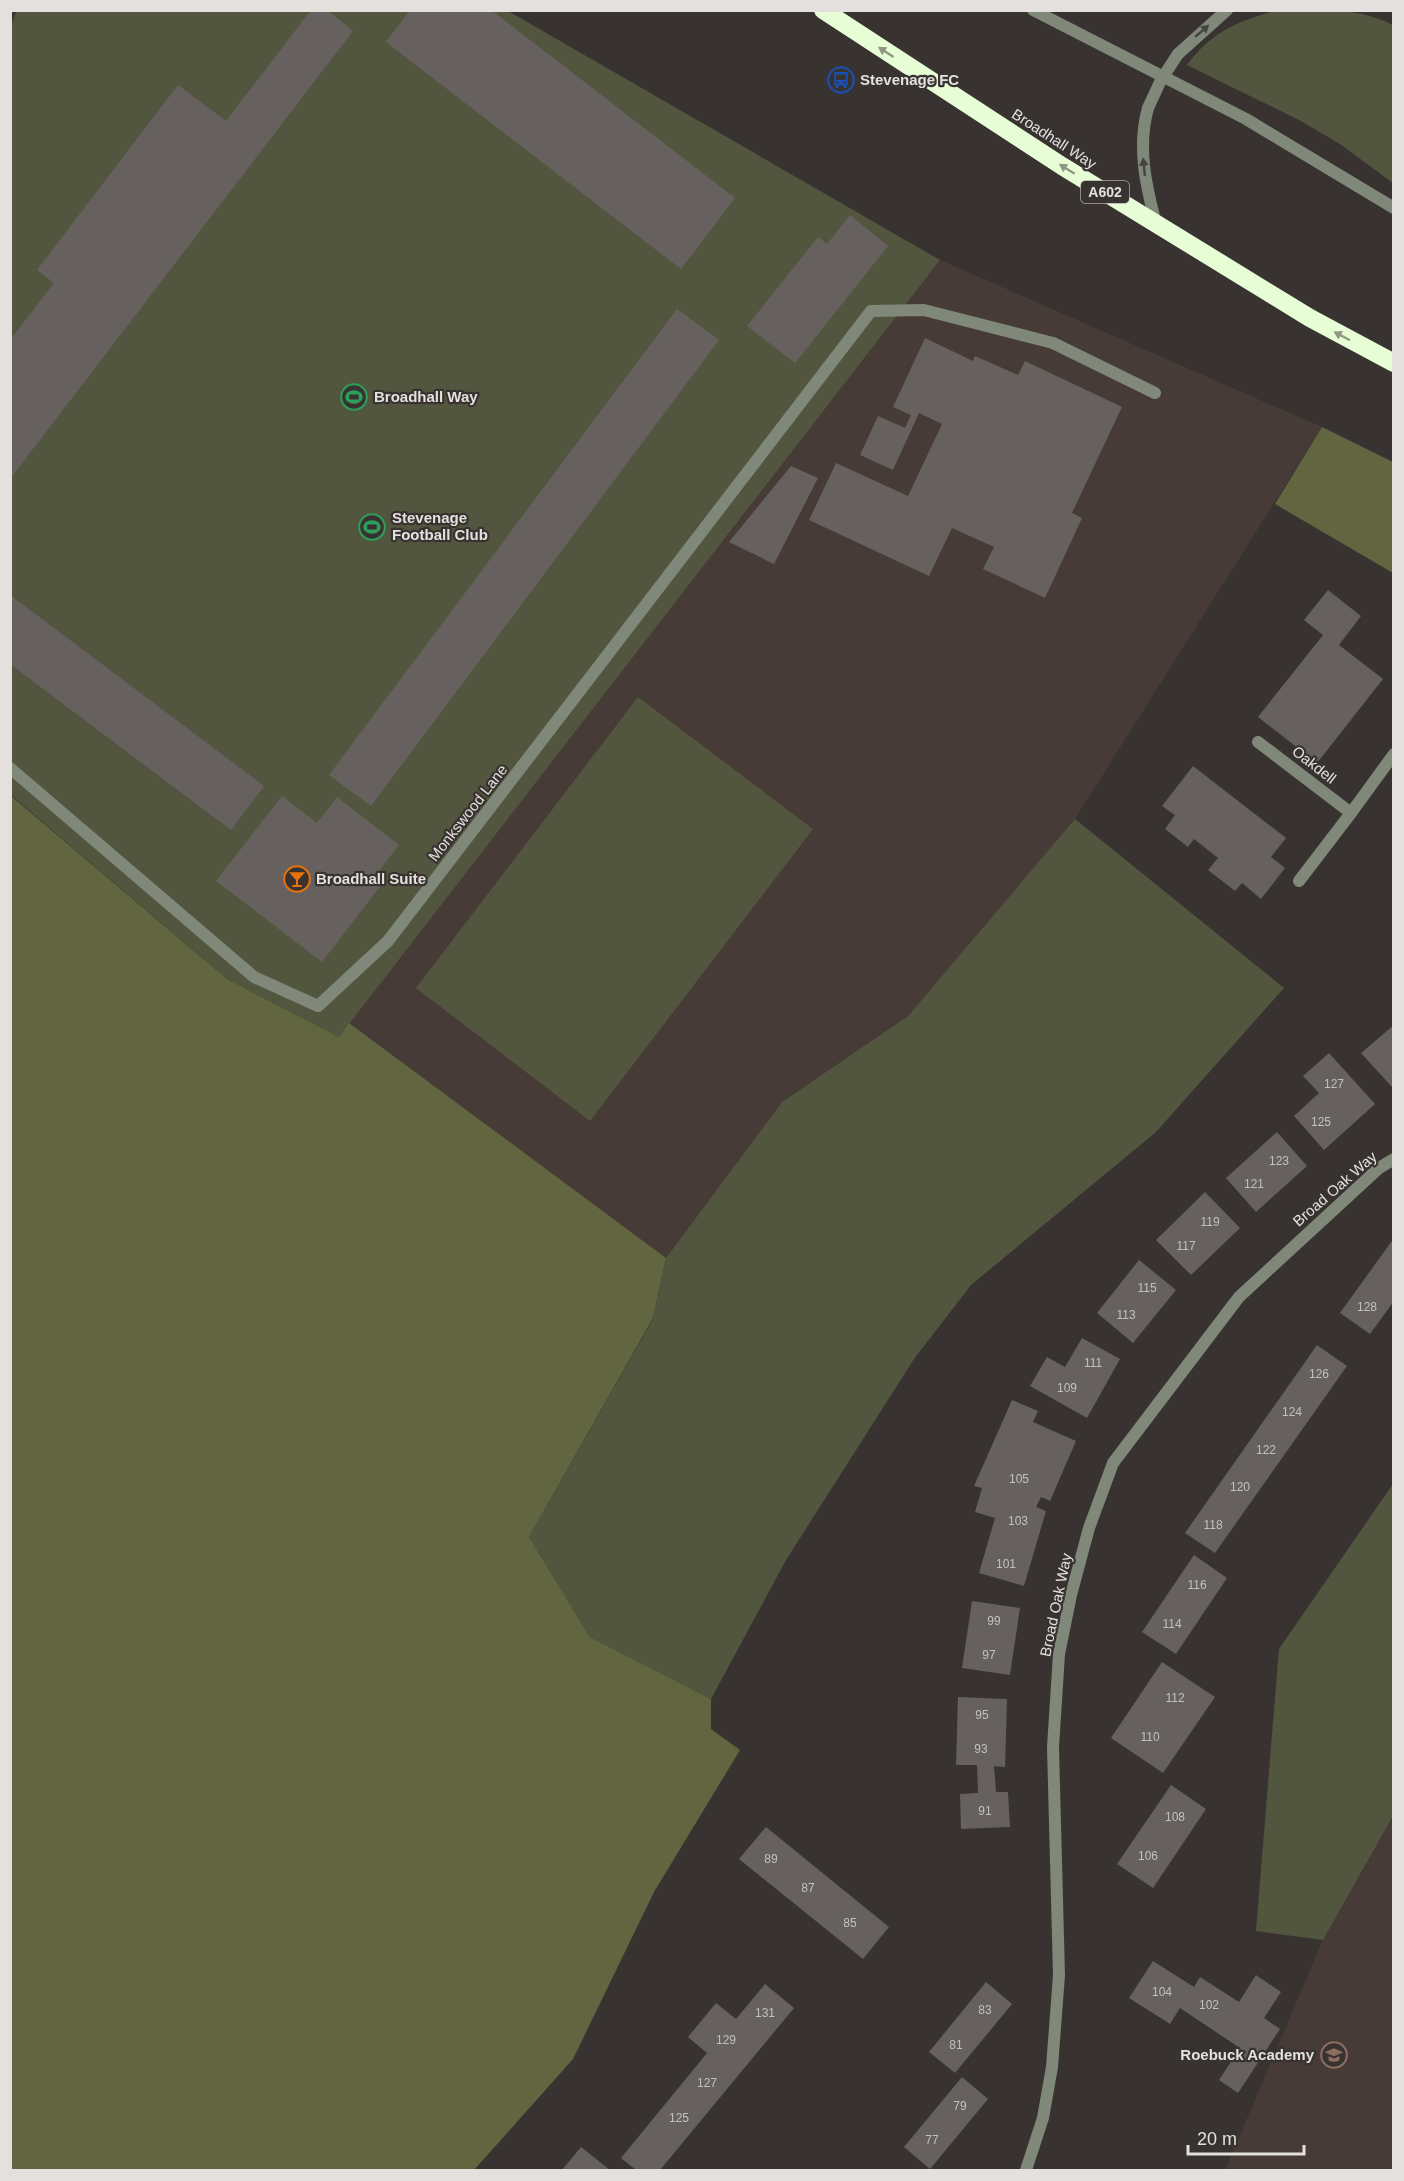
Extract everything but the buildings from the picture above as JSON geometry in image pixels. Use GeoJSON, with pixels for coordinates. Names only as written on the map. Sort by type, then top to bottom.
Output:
{"type":"FeatureCollection","features":[{"type":"Feature","properties":{"kind":"highway","name":"Broadhall Way"},"geometry":{"type":"LineString","coordinates":[[823,10],[1156,224],[1310,318],[1384,352],[1394,363]]}},
{"type":"Feature","properties":{"kind":"street"},"geometry":{"type":"LineString","coordinates":[[1033,10],[1246,119],[1394,208]]}},
{"type":"Feature","properties":{"kind":"street"},"geometry":{"type":"LineString","coordinates":[[1156,224],[1146,187],[1143,150],[1142,130],[1148,108],[1161,80],[1178,54],[1227,10]]}},
{"type":"Feature","properties":{"kind":"street","name":"Monkswood Lane"},"geometry":{"type":"LineString","coordinates":[[10,768],[254,977],[318,1006],[388,941],[760,460],[871,311],[924,310],[1053,343],[1155,393]]}},
{"type":"Feature","properties":{"kind":"street","name":"Oakdell"},"geometry":{"type":"LineString","coordinates":[[1258,742],[1351,813]]}},
{"type":"Feature","properties":{"kind":"street"},"geometry":{"type":"LineString","coordinates":[[1299,881],[1394,754]]}},
{"type":"Feature","properties":{"kind":"street","name":"Broad Oak Way"},"geometry":{"type":"LineString","coordinates":[[1026,2170],[1043,2118],[1052,2067],[1059,1975],[1053,1747],[1059,1654],[1071,1595],[1089,1528],[1113,1462],[1239,1297],[1322,1219],[1380,1168],[1394,1159]]}},
{"type":"Feature","properties":{"kind":"shaded area"},"geometry":{"type":"Polygon","coordinates":[[[940,260],[1322,427],[1075,819],[908,1016],[782,1102],[666,1258],[349,1023],[940,260]]]}},
{"type":"Feature","properties":{"kind":"shaded area","name":"Roebuck Academy"},"geometry":{"type":"Polygon","coordinates":[[[1393,1816],[1393,2170],[1225,2170],[1323,1940],[1393,1816]]]}},
{"type":"Feature","properties":{"kind":"green space","name":"Stevenage Football Club"},"geometry":{"type":"Polygon","coordinates":[[[17,10],[508,11],[940,260],[339,1037],[227,979],[11,795],[10,28],[17,10]]]}},
{"type":"Feature","properties":{"kind":"green space"},"geometry":{"type":"Polygon","coordinates":[[[1278,10],[1337,10],[1365,15],[1393,25],[1393,183],[1340,144],[1301,121],[1187,65],[1206,44],[1227,29],[1250,18],[1278,10]]]}},
{"type":"Feature","properties":{"kind":"green space"},"geometry":{"type":"Polygon","coordinates":[[[1322,427],[1393,462],[1393,573],[1275,504],[1322,427]]]}},
{"type":"Feature","properties":{"kind":"green space"},"geometry":{"type":"Polygon","coordinates":[[[638,697],[813,829],[590,1121],[416,988],[638,697]]]}},
{"type":"Feature","properties":{"kind":"green space"},"geometry":{"type":"Polygon","coordinates":[[[10,795],[227,979],[339,1037],[349,1023],[666,1258],[653,1318],[529,1537],[590,1637],[711,1699],[711,1729],[740,1750],[654,1892],[573,2059],[474,2170],[11,2170],[10,795]]]}},
{"type":"Feature","properties":{"kind":"green space"},"geometry":{"type":"Polygon","coordinates":[[[1075,819],[1284,988],[1156,1132],[971,1285],[914,1359],[786,1560],[711,1699],[590,1637],[529,1537],[653,1319],[666,1258],[782,1102],[908,1016],[1075,819]]]}},
{"type":"Feature","properties":{"kind":"green space"},"geometry":{"type":"Polygon","coordinates":[[[1393,1484],[1393,1816],[1323,1940],[1256,1931],[1279,1649],[1393,1484]]]}},
{"type":"Feature","properties":{"kind":"place","name":"Stevenage FC"},"geometry":{"type":"Point","coordinates":[841,80]}},
{"type":"Feature","properties":{"kind":"place","name":"Broadhall Way"},"geometry":{"type":"Point","coordinates":[354,397]}},
{"type":"Feature","properties":{"kind":"place","name":"Stevenage Football Club"},"geometry":{"type":"Point","coordinates":[372,527]}},
{"type":"Feature","properties":{"kind":"place","name":"Broadhall Suite"},"geometry":{"type":"Point","coordinates":[297,879]}},
{"type":"Feature","properties":{"kind":"place","name":"Roebuck Academy"},"geometry":{"type":"Point","coordinates":[1334,2055]}}]}
